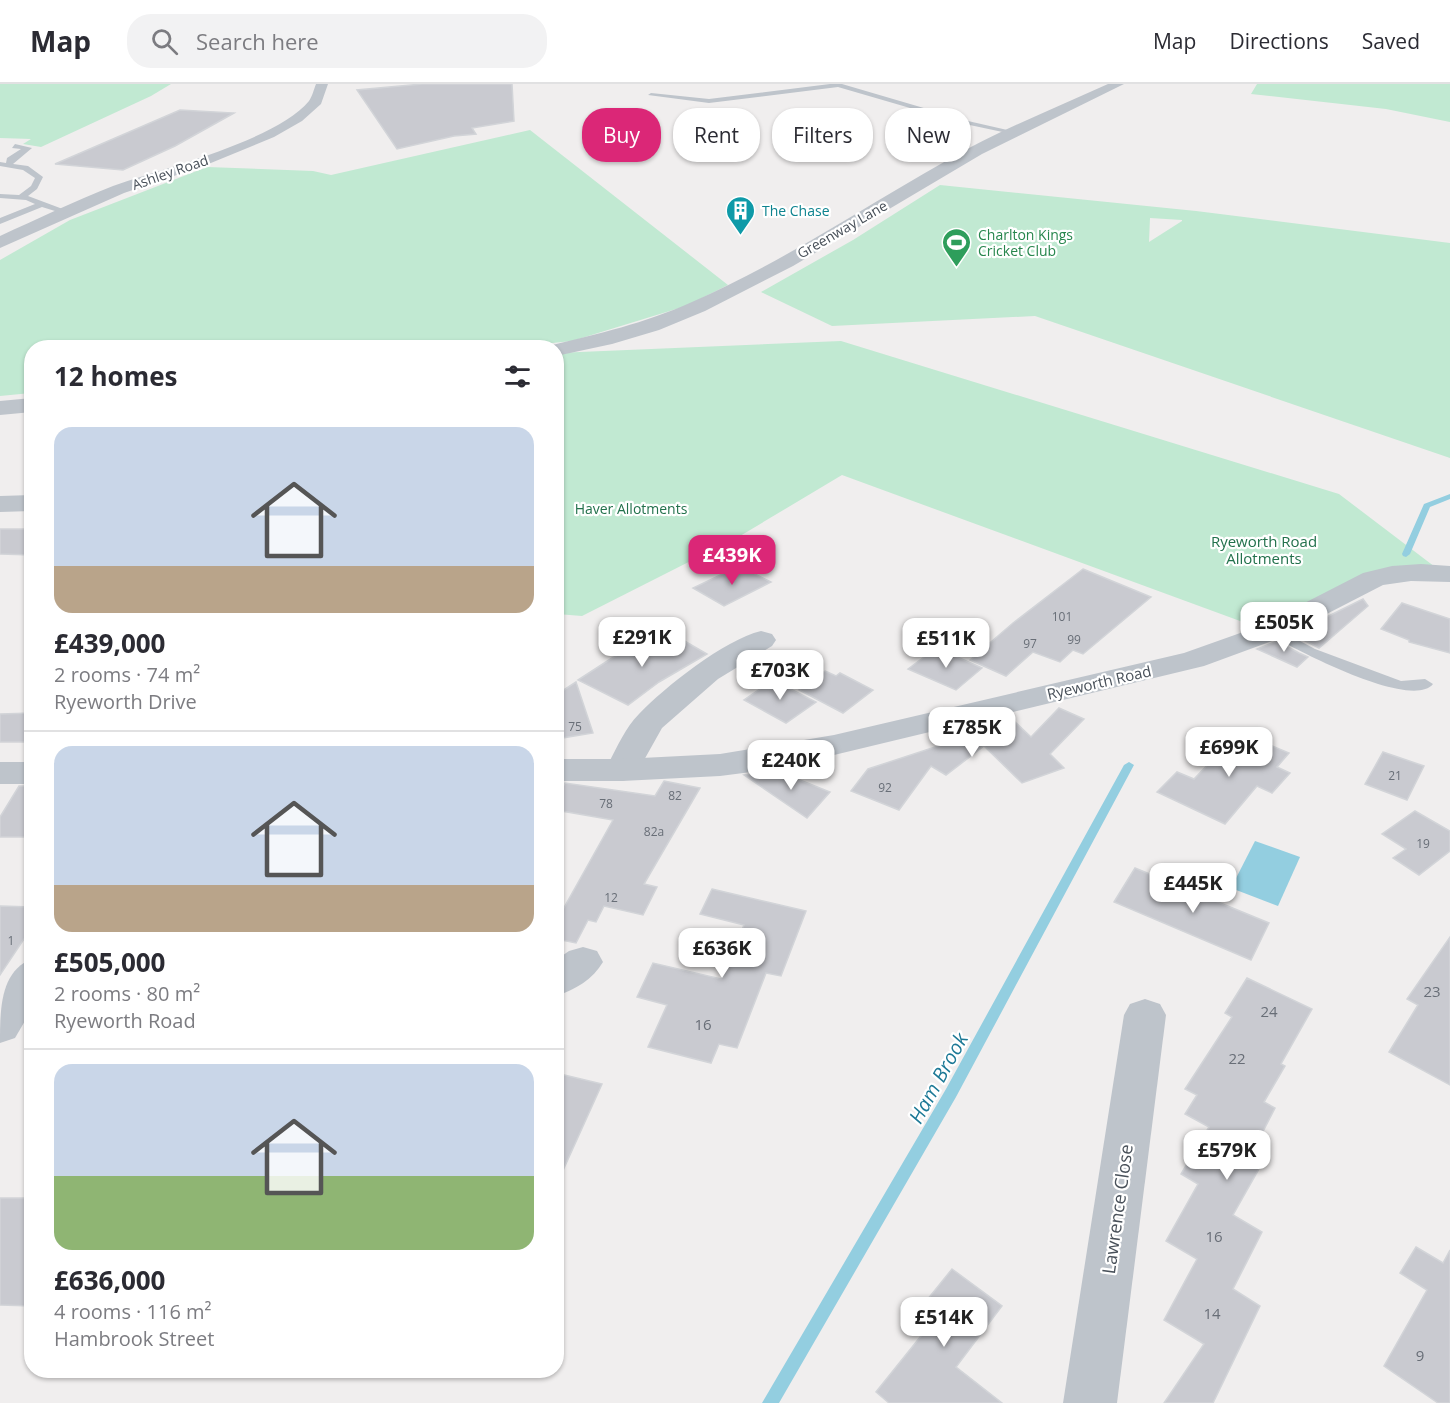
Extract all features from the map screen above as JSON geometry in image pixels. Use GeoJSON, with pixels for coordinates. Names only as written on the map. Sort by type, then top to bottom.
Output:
{"type":"FeatureCollection","features":[{"type":"Feature","properties":{"kind":"street","name":"Ashley Road"},"geometry":{"type":"LineString","coordinates":[[0,243],[140,181],[224,153],[268,135],[312,109],[320,98],[322,84]]}},
{"type":"Feature","properties":{"kind":"street","name":"Greenway Lane"},"geometry":{"type":"LineString","coordinates":[[564,348],[597,342],[662,323],[746,285],[1012,132],[1115,84]]}},
{"type":"Feature","properties":{"kind":"street"},"geometry":{"type":"LineString","coordinates":[[0,408],[24,406]]}},
{"type":"Feature","properties":{"kind":"street"},"geometry":{"type":"LineString","coordinates":[[0,504],[24,503]]}},
{"type":"Feature","properties":{"kind":"street","name":"Ryeworth Road"},"geometry":{"type":"LineString","coordinates":[[564,770],[622,770],[720,765],[798,753],[1193,660],[1272,630],[1373,579],[1404,572],[1450,574]]}},
{"type":"Feature","properties":{"kind":"street"},"geometry":{"type":"LineString","coordinates":[[622,770],[649,722],[707,672],[761,640]]}},
{"type":"Feature","properties":{"kind":"street"},"geometry":{"type":"LineString","coordinates":[[0,773],[24,773]]}},
{"type":"Feature","properties":{"kind":"street"},"geometry":{"type":"LineString","coordinates":[[0,1026],[24,987]]}},
{"type":"Feature","properties":{"kind":"street","name":"Lawrence Close"},"geometry":{"type":"LineString","coordinates":[[1090,1403],[1145,1015]]}},
{"type":"Feature","properties":{"kind":"lane"},"geometry":{"type":"LineString","coordinates":[[651,94],[709,101],[836,84],[968,123],[1012,132]]}},
{"type":"Feature","properties":{"kind":"lane"},"geometry":{"type":"LineString","coordinates":[[9,165],[10,160],[28,148],[15,146]]}},
{"type":"Feature","properties":{"kind":"lane"},"geometry":{"type":"LineString","coordinates":[[0,164],[31,170],[39,177],[34,187],[22,197]]}},
{"type":"Feature","properties":{"kind":"lane"},"geometry":{"type":"LineString","coordinates":[[0,196],[22,197],[64,213]]}},
{"type":"Feature","properties":{"kind":"lane"},"geometry":{"type":"LineString","coordinates":[[0,202],[20,204],[28,208]]}},
{"type":"Feature","properties":{"kind":"lane"},"geometry":{"type":"LineString","coordinates":[[0,221],[42,204]]}},
{"type":"Feature","properties":{"kind":"lane"},"geometry":{"type":"LineString","coordinates":[[1272,630],[1310,652],[1399,686],[1425,684]]}},
{"type":"Feature","properties":{"kind":"green space"},"geometry":{"type":"Polygon","coordinates":[[[0,84],[171,84],[151,96],[41,147],[23,144],[31,139],[0,138],[0,84]]]}},
{"type":"Feature","properties":{"kind":"green space"},"geometry":{"type":"Polygon","coordinates":[[[1257,84],[1450,84],[1450,122],[1386,109],[1251,94],[1257,84]]]}},
{"type":"Feature","properties":{"kind":"green space"},"geometry":{"type":"Polygon","coordinates":[[[530,130],[728,285],[686,306],[564,342],[24,340],[24,394],[0,396],[0,260],[70,220],[207,167],[313,171],[331,175],[530,130]]]}},
{"type":"Feature","properties":{"kind":"green space"},"geometry":{"type":"Polygon","coordinates":[[[940,185],[1196,211],[1450,243],[1450,458],[1035,316],[832,326],[761,292],[853,240],[940,185]],[[1150,218],[1149,242],[1182,221],[1150,218]]]}},
{"type":"Feature","properties":{"kind":"green space","name":"Ryeworth Road Allotments"},"geometry":{"type":"Polygon","coordinates":[[[841,341],[1339,494],[1443,573],[1404,572],[1270,632],[842,475],[740,536],[582,616],[564,615],[564,353],[841,341]]]}},
{"type":"Feature","properties":{"kind":"water"},"geometry":{"type":"Polygon","coordinates":[[[1255,841],[1300,857],[1278,906],[1231,888],[1255,841]]]}},
{"type":"Feature","properties":{"kind":"building"},"geometry":{"type":"Polygon","coordinates":[[[422,84],[512,84],[514,121],[472,128],[476,134],[454,136],[397,149],[357,90],[422,84]]]}},
{"type":"Feature","properties":{"kind":"building"},"geometry":{"type":"Polygon","coordinates":[[[180,110],[234,113],[175,146],[123,170],[55,164],[180,110]]]}},
{"type":"Feature","properties":{"kind":"building"},"geometry":{"type":"Polygon","coordinates":[[[0,529],[24,529],[24,555],[0,554],[0,529]]]}},
{"type":"Feature","properties":{"kind":"building"},"geometry":{"type":"Polygon","coordinates":[[[739,566],[771,582],[724,606],[693,588],[739,566]]]}},
{"type":"Feature","properties":{"kind":"building"},"geometry":{"type":"Polygon","coordinates":[[[1083,569],[1151,597],[1083,654],[1073,650],[1060,662],[1033,652],[1006,676],[970,660],[1013,623],[1083,569]]]}},
{"type":"Feature","properties":{"kind":"building"},"geometry":{"type":"Polygon","coordinates":[[[1363,599],[1368,606],[1319,648],[1292,634],[1363,599]]]}},
{"type":"Feature","properties":{"kind":"building"},"geometry":{"type":"Polygon","coordinates":[[[1402,603],[1450,619],[1450,653],[1409,642],[1409,640],[1381,629],[1402,603]]]}},
{"type":"Feature","properties":{"kind":"building"},"geometry":{"type":"Polygon","coordinates":[[[660,633],[676,643],[681,639],[707,654],[659,682],[628,705],[578,680],[612,658],[660,633]]]}},
{"type":"Feature","properties":{"kind":"building"},"geometry":{"type":"Polygon","coordinates":[[[1277,641],[1308,657],[1297,667],[1257,649],[1277,641]]]}},
{"type":"Feature","properties":{"kind":"building"},"geometry":{"type":"Polygon","coordinates":[[[932,651],[943,655],[946,652],[982,668],[956,690],[908,669],[932,651]]]}},
{"type":"Feature","properties":{"kind":"building"},"geometry":{"type":"Polygon","coordinates":[[[825,671],[836,676],[840,673],[873,690],[843,713],[799,690],[825,671]]]}},
{"type":"Feature","properties":{"kind":"building"},"geometry":{"type":"Polygon","coordinates":[[[773,680],[816,702],[786,723],[744,700],[773,680]]]}},
{"type":"Feature","properties":{"kind":"building"},"geometry":{"type":"Polygon","coordinates":[[[576,682],[593,733],[564,738],[564,690],[576,682]]]}},
{"type":"Feature","properties":{"kind":"building"},"geometry":{"type":"Polygon","coordinates":[[[1059,708],[1084,719],[1050,754],[1064,768],[1022,783],[984,746],[946,775],[931,766],[899,810],[851,791],[868,769],[1014,721],[1031,737],[1059,708]]]}},
{"type":"Feature","properties":{"kind":"building"},"geometry":{"type":"Polygon","coordinates":[[[24,713],[24,742],[0,742],[0,714],[24,713]]]}},
{"type":"Feature","properties":{"kind":"building"},"geometry":{"type":"Polygon","coordinates":[[[1239,732],[1289,753],[1277,767],[1290,773],[1272,793],[1257,786],[1225,824],[1157,792],[1177,772],[1194,779],[1239,732]]]}},
{"type":"Feature","properties":{"kind":"building"},"geometry":{"type":"Polygon","coordinates":[[[1383,752],[1424,766],[1407,800],[1365,784],[1383,752]]]}},
{"type":"Feature","properties":{"kind":"building"},"geometry":{"type":"Polygon","coordinates":[[[775,770],[830,792],[807,818],[744,775],[775,770]]]}},
{"type":"Feature","properties":{"kind":"building"},"geometry":{"type":"Polygon","coordinates":[[[664,781],[700,788],[644,884],[657,887],[643,915],[604,906],[596,922],[588,920],[576,943],[564,941],[564,908],[613,820],[564,811],[565,783],[655,796],[664,781]]]}},
{"type":"Feature","properties":{"kind":"building"},"geometry":{"type":"Polygon","coordinates":[[[19,786],[24,786],[24,837],[0,837],[0,817],[19,786]]]}},
{"type":"Feature","properties":{"kind":"building"},"geometry":{"type":"Polygon","coordinates":[[[1415,811],[1450,831],[1450,851],[1419,875],[1393,858],[1406,849],[1382,834],[1415,811]]]}},
{"type":"Feature","properties":{"kind":"building"},"geometry":{"type":"Polygon","coordinates":[[[1135,868],[1269,923],[1251,960],[1114,902],[1135,868]]]}},
{"type":"Feature","properties":{"kind":"building"},"geometry":{"type":"Polygon","coordinates":[[[712,889],[806,911],[781,976],[766,973],[737,1048],[719,1044],[711,1063],[648,1047],[667,1005],[637,997],[653,963],[721,979],[744,925],[700,914],[712,889]]]}},
{"type":"Feature","properties":{"kind":"building"},"geometry":{"type":"Polygon","coordinates":[[[0,906],[24,907],[24,939],[0,975],[0,906]]]}},
{"type":"Feature","properties":{"kind":"building"},"geometry":{"type":"Polygon","coordinates":[[[1450,937],[1450,1085],[1389,1052],[1418,1005],[1407,999],[1450,937]]]}},
{"type":"Feature","properties":{"kind":"building"},"geometry":{"type":"Polygon","coordinates":[[[1247,978],[1312,1009],[1281,1064],[1285,1066],[1264,1102],[1275,1108],[1252,1153],[1264,1160],[1233,1215],[1262,1232],[1233,1289],[1260,1306],[1213,1403],[1164,1403],[1204,1344],[1164,1320],[1197,1259],[1166,1241],[1198,1184],[1181,1174],[1209,1127],[1185,1114],[1197,1095],[1185,1089],[1232,1017],[1225,1013],[1247,978]]]}},
{"type":"Feature","properties":{"kind":"building"},"geometry":{"type":"Polygon","coordinates":[[[564,1075],[602,1084],[564,1168],[564,1075]]]}},
{"type":"Feature","properties":{"kind":"building"},"geometry":{"type":"Polygon","coordinates":[[[0,1198],[24,1198],[24,1306],[0,1305],[0,1198]]]}},
{"type":"Feature","properties":{"kind":"building"},"geometry":{"type":"Polygon","coordinates":[[[1416,1247],[1443,1263],[1450,1250],[1450,1403],[1438,1403],[1384,1366],[1427,1290],[1400,1273],[1416,1247]]]}},
{"type":"Feature","properties":{"kind":"building"},"geometry":{"type":"Polygon","coordinates":[[[952,1269],[1002,1306],[956,1367],[1002,1403],[889,1403],[876,1392],[929,1326],[915,1315],[952,1269]]]}},
{"type":"Feature","properties":{"kind":"waterway","name":"Ham Brook"},"geometry":{"type":"LineString","coordinates":[[1406,554],[1427,506],[1450,496]]}},
{"type":"Feature","properties":{"kind":"waterway","name":"Ham Brook"},"geometry":{"type":"LineString","coordinates":[[770,1403],[951,1093],[1129,765]]}},
{"type":"Feature","properties":{"kind":"place","name":"The Chase"},"geometry":{"type":"Point","coordinates":[741,236]}},
{"type":"Feature","properties":{"kind":"place","name":"Charlton Kings Cricket Club"},"geometry":{"type":"Point","coordinates":[957,268]}},
{"type":"Feature","properties":{"kind":"park label","name":"Haver Allotments"},"geometry":{"type":"Point","coordinates":[631,508]}}]}
